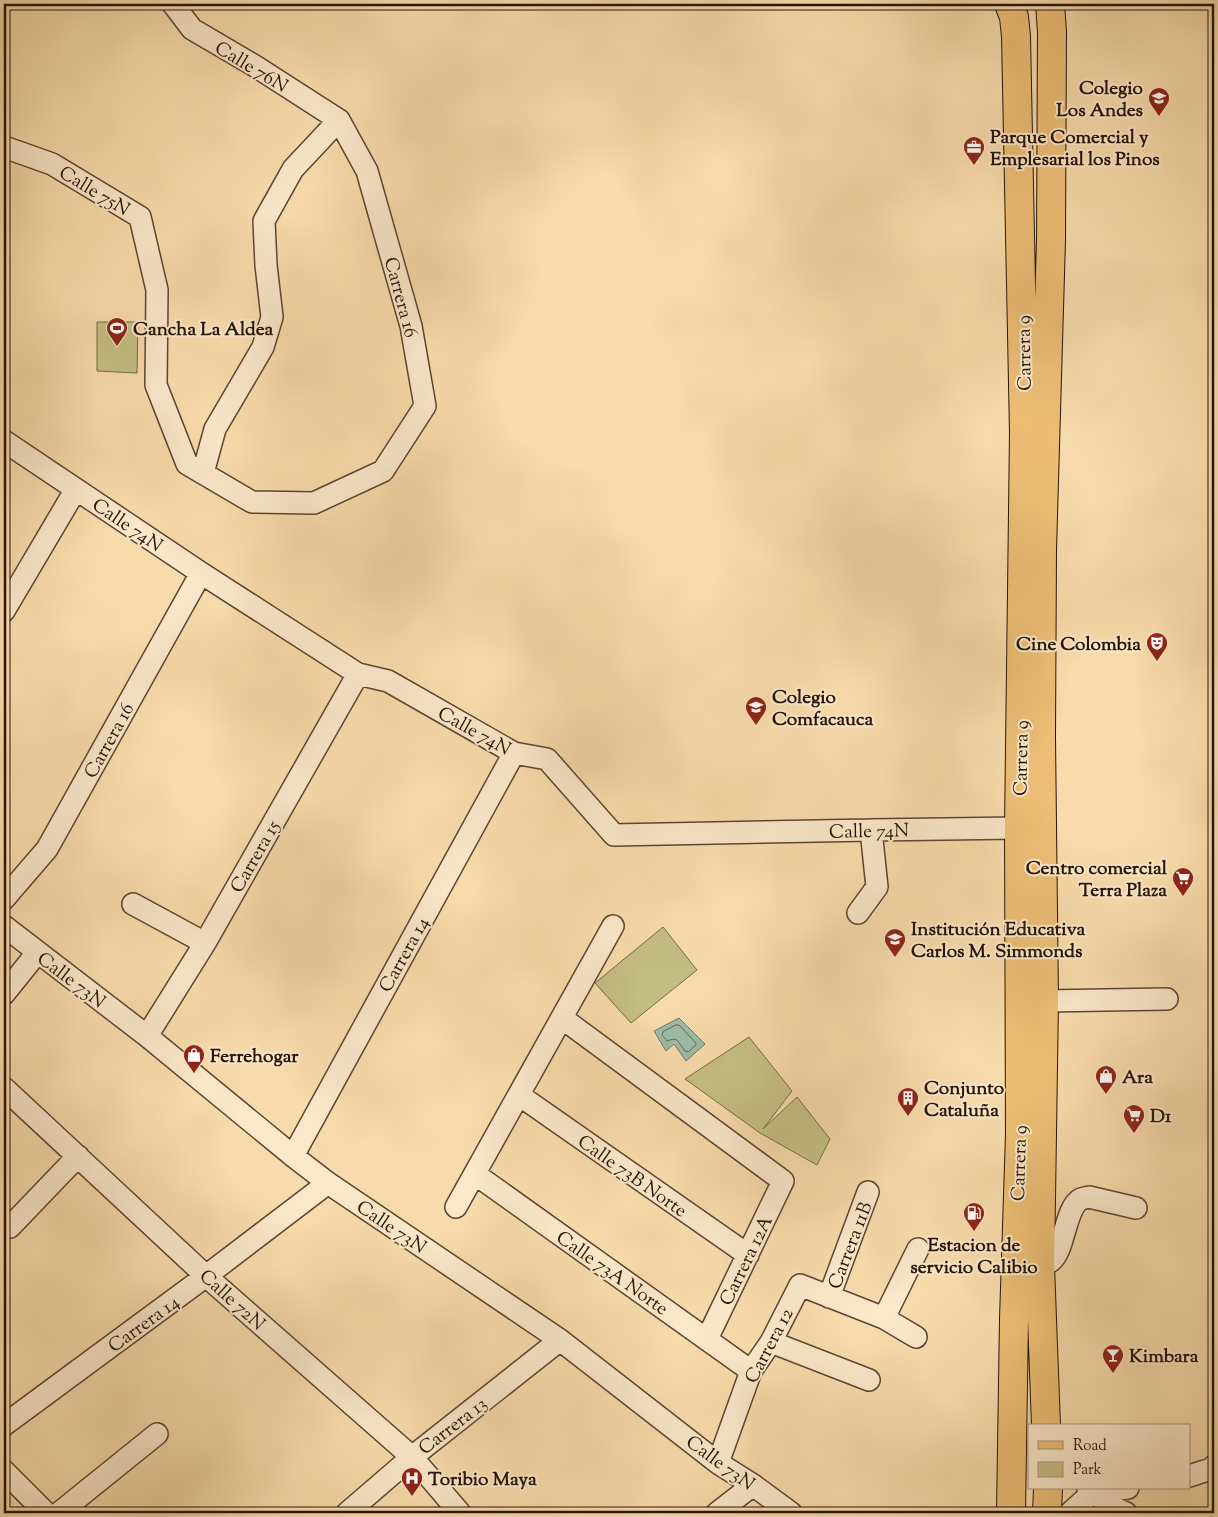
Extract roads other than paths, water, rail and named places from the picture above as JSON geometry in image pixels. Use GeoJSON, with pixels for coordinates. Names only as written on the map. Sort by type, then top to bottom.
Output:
{"type":"FeatureCollection","features":[{"type":"Feature","properties":{"kind":"main road","name":"Carrera 9"},"geometry":{"type":"LineString","coordinates":[[1009,4],[1014,17],[1016,36],[1024,433],[1019,828],[1020,1134],[1010,1513]]}},
{"type":"Feature","properties":{"kind":"main road","name":"Carrera 9"},"geometry":{"type":"LineString","coordinates":[[1046,1424],[1040,1265],[1044,1001],[1041,736],[1042,579],[1051,240],[1052,32],[1050,4]]}},
{"type":"Feature","properties":{"kind":"main road"},"geometry":{"type":"LineString","coordinates":[[1047,1513],[1048,1490]]}},
{"type":"Feature","properties":{"kind":"street","name":"Calle 76N"},"geometry":{"type":"LineString","coordinates":[[173,4],[192,29],[255,66],[339,120]]}},
{"type":"Feature","properties":{"kind":"street","name":"Carrera 16"},"geometry":{"type":"LineString","coordinates":[[339,120],[367,171],[411,326],[425,406],[384,471]]}},
{"type":"Feature","properties":{"kind":"street"},"geometry":{"type":"LineString","coordinates":[[203,473],[215,430],[263,347],[272,316],[266,264],[264,221],[293,169],[339,120]]}},
{"type":"Feature","properties":{"kind":"street","name":"Calle 75N"},"geometry":{"type":"LineString","coordinates":[[4,147],[52,164],[140,217],[157,290],[156,385],[188,464],[252,502],[314,503],[384,471]]}},
{"type":"Feature","properties":{"kind":"street","name":"Calle 74N"},"geometry":{"type":"LineString","coordinates":[[4,441],[201,573],[358,674],[388,681],[514,753],[547,759],[614,834],[1019,828]]}},
{"type":"Feature","properties":{"kind":"street"},"geometry":{"type":"LineString","coordinates":[[4,611],[76,489]]}},
{"type":"Feature","properties":{"kind":"street","name":"Carrera 16"},"geometry":{"type":"LineString","coordinates":[[4,899],[47,849],[201,573]]}},
{"type":"Feature","properties":{"kind":"street","name":"Carrera 15"},"geometry":{"type":"LineString","coordinates":[[147,1036],[205,942],[358,674]]}},
{"type":"Feature","properties":{"kind":"street","name":"Carrera 14"},"geometry":{"type":"LineString","coordinates":[[293,1156],[514,753]]}},
{"type":"Feature","properties":{"kind":"street"},"geometry":{"type":"LineString","coordinates":[[858,913],[877,887],[871,830]]}},
{"type":"Feature","properties":{"kind":"street"},"geometry":{"type":"LineString","coordinates":[[133,904],[205,942]]}},
{"type":"Feature","properties":{"kind":"street","name":"Calle 73N"},"geometry":{"type":"LineString","coordinates":[[4,926],[147,1036],[328,1183],[560,1340],[718,1462],[791,1513]]}},
{"type":"Feature","properties":{"kind":"street"},"geometry":{"type":"LineString","coordinates":[[456,1207],[613,926]]}},
{"type":"Feature","properties":{"kind":"street"},"geometry":{"type":"LineString","coordinates":[[4,994],[38,953]]}},
{"type":"Feature","properties":{"kind":"street"},"geometry":{"type":"LineString","coordinates":[[1044,1001],[1167,999]]}},
{"type":"Feature","properties":{"kind":"street","name":"Carrera 12A"},"geometry":{"type":"LineString","coordinates":[[562,1018],[783,1182],[707,1339]]}},
{"type":"Feature","properties":{"kind":"street","name":"Calle 72N"},"geometry":{"type":"LineString","coordinates":[[4,1088],[206,1276],[412,1457],[460,1513]]}},
{"type":"Feature","properties":{"kind":"street","name":"Calle 73B Norte"},"geometry":{"type":"LineString","coordinates":[[519,1095],[748,1255]]}},
{"type":"Feature","properties":{"kind":"street"},"geometry":{"type":"LineString","coordinates":[[10,1227],[78,1156]]}},
{"type":"Feature","properties":{"kind":"street","name":"Calle 73A Norte"},"geometry":{"type":"LineString","coordinates":[[475,1174],[750,1371]]}},
{"type":"Feature","properties":{"kind":"street","name":"Carrera 14"},"geometry":{"type":"LineString","coordinates":[[4,1425],[206,1276],[328,1183]]}},
{"type":"Feature","properties":{"kind":"street","name":"Carrera 11B"},"geometry":{"type":"LineString","coordinates":[[829,1297],[868,1192]]}},
{"type":"Feature","properties":{"kind":"street"},"geometry":{"type":"LineString","coordinates":[[1040,1265],[1051,1262],[1058,1253],[1064,1229],[1075,1203],[1081,1199],[1089,1197],[1136,1208]]}},
{"type":"Feature","properties":{"kind":"street"},"geometry":{"type":"LineString","coordinates":[[884,1318],[918,1249]]}},
{"type":"Feature","properties":{"kind":"street","name":"Carrera 12"},"geometry":{"type":"LineString","coordinates":[[718,1462],[750,1371],[771,1342],[800,1285],[829,1297]]}},
{"type":"Feature","properties":{"kind":"street"},"geometry":{"type":"LineString","coordinates":[[829,1297],[884,1318],[916,1337]]}},
{"type":"Feature","properties":{"kind":"street","name":"Carrera 13"},"geometry":{"type":"LineString","coordinates":[[347,1513],[412,1457],[560,1340]]}},
{"type":"Feature","properties":{"kind":"street"},"geometry":{"type":"LineString","coordinates":[[771,1342],[869,1380]]}},
{"type":"Feature","properties":{"kind":"street"},"geometry":{"type":"LineString","coordinates":[[59,1513],[157,1434]]}},
{"type":"Feature","properties":{"kind":"street"},"geometry":{"type":"LineString","coordinates":[[1190,1476],[1211,1469],[1214,1466]]}},
{"type":"Feature","properties":{"kind":"street"},"geometry":{"type":"LineString","coordinates":[[4,1471],[46,1513]]}},
{"type":"Feature","properties":{"kind":"street"},"geometry":{"type":"LineString","coordinates":[[717,1513],[753,1485]]}},
{"type":"Feature","properties":{"kind":"street"},"geometry":{"type":"LineString","coordinates":[[1070,1513],[1090,1490],[1115,1508],[1126,1513]]}},
{"type":"Feature","properties":{"kind":"water"},"geometry":{"type":"Polygon","coordinates":[[[679,1018],[705,1044],[686,1061],[674,1044],[666,1051],[654,1031],[679,1018]]]}},
{"type":"Feature","properties":{"kind":"place","name":"Colegio Los Andes"},"geometry":{"type":"Point","coordinates":[1159,117]}},
{"type":"Feature","properties":{"kind":"place","name":"Parque Comercial y Emplesarial los Pinos"},"geometry":{"type":"Point","coordinates":[974,166]}},
{"type":"Feature","properties":{"kind":"place","name":"Cancha La Aldea"},"geometry":{"type":"Point","coordinates":[117,347]}},
{"type":"Feature","properties":{"kind":"place","name":"Cine Colombia"},"geometry":{"type":"Point","coordinates":[1157,662]}},
{"type":"Feature","properties":{"kind":"place","name":"Colegio Comfacauca"},"geometry":{"type":"Point","coordinates":[756,726]}},
{"type":"Feature","properties":{"kind":"place","name":"Centro comercial Terra Plaza"},"geometry":{"type":"Point","coordinates":[1183,897]}},
{"type":"Feature","properties":{"kind":"place","name":"Institución Educativa Carlos M. Simmonds"},"geometry":{"type":"Point","coordinates":[895,958]}},
{"type":"Feature","properties":{"kind":"place","name":"Ferrehogar"},"geometry":{"type":"Point","coordinates":[194,1074]}},
{"type":"Feature","properties":{"kind":"place","name":"Ara"},"geometry":{"type":"Point","coordinates":[1106,1095]}},
{"type":"Feature","properties":{"kind":"place","name":"Conjunto Cataluña"},"geometry":{"type":"Point","coordinates":[908,1117]}},
{"type":"Feature","properties":{"kind":"place","name":"D1"},"geometry":{"type":"Point","coordinates":[1134,1134]}},
{"type":"Feature","properties":{"kind":"place","name":"Estacion de servicio Calibio"},"geometry":{"type":"Point","coordinates":[974,1232]}},
{"type":"Feature","properties":{"kind":"place","name":"Kimbara"},"geometry":{"type":"Point","coordinates":[1113,1374]}},
{"type":"Feature","properties":{"kind":"place","name":"Toribio Maya"},"geometry":{"type":"Point","coordinates":[412,1497]}}]}
